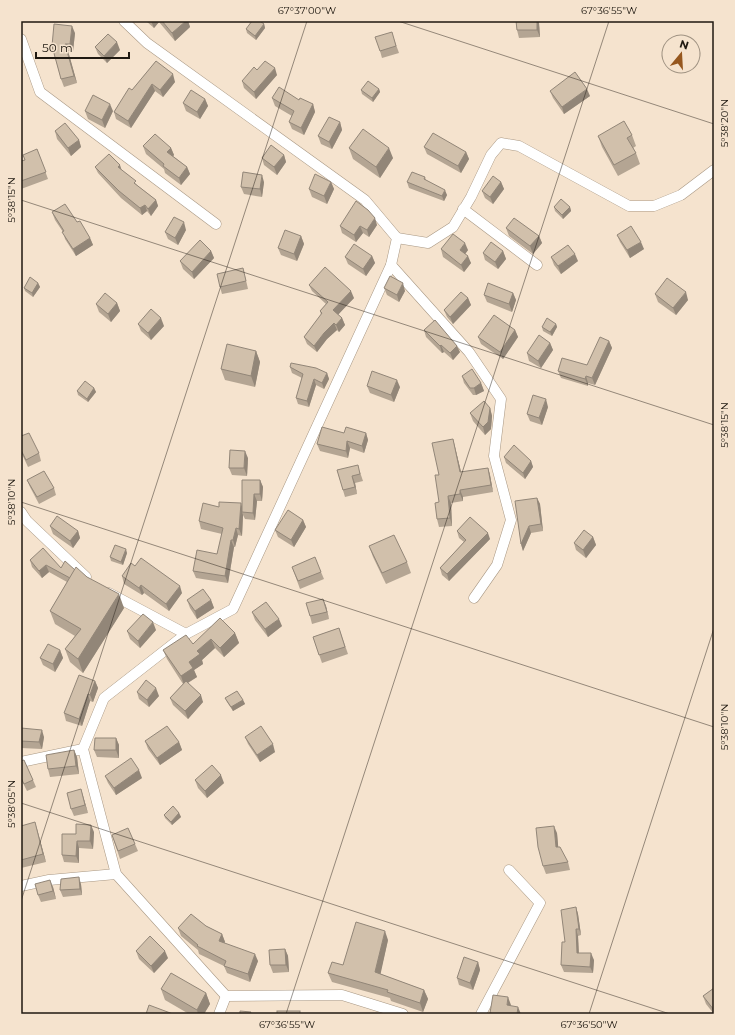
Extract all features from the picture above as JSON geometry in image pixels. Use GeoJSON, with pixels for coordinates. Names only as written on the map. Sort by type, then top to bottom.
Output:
{"type":"FeatureCollection","features":[{"type":"Feature","properties":{"kind":"street"},"geometry":{"type":"LineString","coordinates":[[124,21],[147,43],[365,200],[397,238],[428,243],[453,227],[491,155],[501,143],[519,146],[629,206],[654,206],[681,195],[714,170]]}},
{"type":"Feature","properties":{"kind":"street"},"geometry":{"type":"LineString","coordinates":[[21,39],[40,92],[216,224]]}},
{"type":"Feature","properties":{"kind":"street"},"geometry":{"type":"LineString","coordinates":[[463,210],[537,265]]}},
{"type":"Feature","properties":{"kind":"street"},"geometry":{"type":"LineString","coordinates":[[397,238],[392,265],[233,609],[186,634],[104,698],[83,749],[116,874],[226,996],[342,995],[403,1014]]}},
{"type":"Feature","properties":{"kind":"street"},"geometry":{"type":"LineString","coordinates":[[392,265],[470,352],[501,398],[494,456],[511,520],[497,565],[474,598]]}},
{"type":"Feature","properties":{"kind":"street"},"geometry":{"type":"LineString","coordinates":[[21,512],[27,521],[98,587],[186,634]]}},
{"type":"Feature","properties":{"kind":"street"},"geometry":{"type":"LineString","coordinates":[[21,762],[83,749]]}},
{"type":"Feature","properties":{"kind":"street"},"geometry":{"type":"LineString","coordinates":[[481,1014],[540,903],[509,870]]}},
{"type":"Feature","properties":{"kind":"street"},"geometry":{"type":"LineString","coordinates":[[21,886],[49,880],[116,874]]}},
{"type":"Feature","properties":{"kind":"street"},"geometry":{"type":"LineString","coordinates":[[219,1014],[226,996]]}},
{"type":"Feature","properties":{"kind":"building"},"geometry":{"type":"Polygon","coordinates":[[[162,21],[186,21],[172,33],[162,21]]]}},
{"type":"Feature","properties":{"kind":"building"},"geometry":{"type":"Polygon","coordinates":[[[252,21],[260,21],[264,24],[255,36],[246,29],[252,21]]]}},
{"type":"Feature","properties":{"kind":"building"},"geometry":{"type":"Polygon","coordinates":[[[516,21],[537,21],[537,30],[517,30],[516,21]]]}},
{"type":"Feature","properties":{"kind":"building"},"geometry":{"type":"Polygon","coordinates":[[[54,24],[72,26],[70,44],[65,44],[74,76],[61,79],[52,46],[54,24]]]}},
{"type":"Feature","properties":{"kind":"building"},"geometry":{"type":"Polygon","coordinates":[[[392,32],[396,46],[380,51],[375,37],[392,32]]]}},
{"type":"Feature","properties":{"kind":"building"},"geometry":{"type":"Polygon","coordinates":[[[108,34],[117,42],[104,56],[95,47],[108,34]]]}},
{"type":"Feature","properties":{"kind":"building"},"geometry":{"type":"Polygon","coordinates":[[[156,61],[173,74],[160,90],[152,84],[128,121],[114,112],[129,88],[132,90],[156,61]]]}},
{"type":"Feature","properties":{"kind":"building"},"geometry":{"type":"Polygon","coordinates":[[[265,61],[275,68],[254,92],[242,81],[254,67],[257,70],[265,61]]]}},
{"type":"Feature","properties":{"kind":"building"},"geometry":{"type":"Polygon","coordinates":[[[575,72],[587,89],[562,107],[550,91],[575,72]]]}},
{"type":"Feature","properties":{"kind":"building"},"geometry":{"type":"Polygon","coordinates":[[[368,81],[379,89],[372,98],[361,90],[368,81]]]}},
{"type":"Feature","properties":{"kind":"building"},"geometry":{"type":"Polygon","coordinates":[[[279,87],[299,100],[300,98],[313,104],[301,128],[289,122],[294,111],[272,98],[279,87]]]}},
{"type":"Feature","properties":{"kind":"building"},"geometry":{"type":"Polygon","coordinates":[[[191,90],[205,99],[197,112],[183,103],[191,90]]]}},
{"type":"Feature","properties":{"kind":"building"},"geometry":{"type":"Polygon","coordinates":[[[93,95],[110,104],[102,120],[85,111],[93,95]]]}},
{"type":"Feature","properties":{"kind":"building"},"geometry":{"type":"Polygon","coordinates":[[[329,117],[340,122],[329,142],[318,136],[329,117]]]}},
{"type":"Feature","properties":{"kind":"building"},"geometry":{"type":"Polygon","coordinates":[[[624,121],[632,135],[627,138],[636,153],[614,165],[598,136],[624,121]]]}},
{"type":"Feature","properties":{"kind":"building"},"geometry":{"type":"Polygon","coordinates":[[[65,123],[79,140],[68,148],[55,131],[65,123]]]}},
{"type":"Feature","properties":{"kind":"building"},"geometry":{"type":"Polygon","coordinates":[[[363,129],[389,148],[376,167],[349,148],[363,129]]]}},
{"type":"Feature","properties":{"kind":"building"},"geometry":{"type":"Polygon","coordinates":[[[433,133],[466,152],[458,166],[424,147],[433,133]]]}},
{"type":"Feature","properties":{"kind":"building"},"geometry":{"type":"Polygon","coordinates":[[[155,134],[171,148],[167,152],[187,167],[179,178],[163,166],[164,164],[143,146],[155,134]]]}},
{"type":"Feature","properties":{"kind":"building"},"geometry":{"type":"Polygon","coordinates":[[[271,145],[284,155],[274,167],[262,158],[271,145]]]}},
{"type":"Feature","properties":{"kind":"building"},"geometry":{"type":"Polygon","coordinates":[[[37,149],[46,172],[21,181],[21,161],[25,160],[23,155],[37,149]]]}},
{"type":"Feature","properties":{"kind":"building"},"geometry":{"type":"Polygon","coordinates":[[[109,154],[120,165],[118,167],[136,181],[134,183],[156,200],[148,209],[145,205],[140,208],[119,191],[95,167],[109,154]]]}},
{"type":"Feature","properties":{"kind":"building"},"geometry":{"type":"Polygon","coordinates":[[[243,172],[262,175],[260,189],[241,187],[243,172]]]}},
{"type":"Feature","properties":{"kind":"building"},"geometry":{"type":"Polygon","coordinates":[[[412,172],[425,177],[424,179],[445,190],[442,196],[407,182],[412,172]]]}},
{"type":"Feature","properties":{"kind":"building"},"geometry":{"type":"Polygon","coordinates":[[[315,174],[331,182],[324,196],[309,189],[315,174]]]}},
{"type":"Feature","properties":{"kind":"building"},"geometry":{"type":"Polygon","coordinates":[[[493,176],[501,182],[490,197],[482,191],[493,176]]]}},
{"type":"Feature","properties":{"kind":"building"},"geometry":{"type":"Polygon","coordinates":[[[561,199],[570,207],[562,215],[554,207],[561,199]]]}},
{"type":"Feature","properties":{"kind":"building"},"geometry":{"type":"Polygon","coordinates":[[[356,201],[368,210],[375,218],[367,230],[360,226],[354,235],[340,226],[356,201]]]}},
{"type":"Feature","properties":{"kind":"building"},"geometry":{"type":"Polygon","coordinates":[[[65,204],[77,222],[80,221],[90,238],[73,249],[52,212],[65,204]]]}},
{"type":"Feature","properties":{"kind":"building"},"geometry":{"type":"Polygon","coordinates":[[[174,217],[184,222],[175,238],[165,232],[174,217]]]}},
{"type":"Feature","properties":{"kind":"building"},"geometry":{"type":"Polygon","coordinates":[[[514,218],[539,236],[530,246],[506,228],[514,218]]]}},
{"type":"Feature","properties":{"kind":"building"},"geometry":{"type":"Polygon","coordinates":[[[631,226],[641,242],[627,250],[617,235],[631,226]]]}},
{"type":"Feature","properties":{"kind":"building"},"geometry":{"type":"Polygon","coordinates":[[[285,230],[301,236],[294,254],[278,248],[285,230]]]}},
{"type":"Feature","properties":{"kind":"building"},"geometry":{"type":"Polygon","coordinates":[[[453,234],[465,243],[460,250],[468,256],[461,265],[441,249],[453,234]]]}},
{"type":"Feature","properties":{"kind":"building"},"geometry":{"type":"Polygon","coordinates":[[[200,240],[211,251],[192,272],[180,261],[200,240]]]}},
{"type":"Feature","properties":{"kind":"building"},"geometry":{"type":"Polygon","coordinates":[[[491,242],[503,251],[495,262],[483,253],[491,242]]]}},
{"type":"Feature","properties":{"kind":"building"},"geometry":{"type":"Polygon","coordinates":[[[354,244],[372,256],[363,269],[345,257],[354,244]]]}},
{"type":"Feature","properties":{"kind":"building"},"geometry":{"type":"Polygon","coordinates":[[[568,245],[575,254],[558,266],[551,257],[568,245]]]}},
{"type":"Feature","properties":{"kind":"building"},"geometry":{"type":"Polygon","coordinates":[[[325,267],[351,291],[333,310],[342,318],[336,325],[334,323],[324,333],[314,346],[304,337],[322,313],[320,311],[328,302],[309,285],[325,267]]]}},
{"type":"Feature","properties":{"kind":"building"},"geometry":{"type":"Polygon","coordinates":[[[243,268],[246,281],[220,287],[217,274],[243,268]]]}},
{"type":"Feature","properties":{"kind":"building"},"geometry":{"type":"Polygon","coordinates":[[[390,276],[403,283],[397,295],[384,288],[390,276]]]}},
{"type":"Feature","properties":{"kind":"building"},"geometry":{"type":"Polygon","coordinates":[[[30,277],[38,283],[32,293],[24,288],[30,277]]]}},
{"type":"Feature","properties":{"kind":"building"},"geometry":{"type":"Polygon","coordinates":[[[667,278],[686,292],[673,308],[655,294],[667,278]]]}},
{"type":"Feature","properties":{"kind":"building"},"geometry":{"type":"Polygon","coordinates":[[[488,283],[513,293],[509,304],[484,295],[488,283]]]}},
{"type":"Feature","properties":{"kind":"building"},"geometry":{"type":"Polygon","coordinates":[[[461,292],[468,298],[450,317],[444,310],[461,292]]]}},
{"type":"Feature","properties":{"kind":"building"},"geometry":{"type":"Polygon","coordinates":[[[105,293],[117,303],[108,314],[96,304],[105,293]]]}},
{"type":"Feature","properties":{"kind":"building"},"geometry":{"type":"Polygon","coordinates":[[[151,309],[161,318],[148,333],[138,324],[151,309]]]}},
{"type":"Feature","properties":{"kind":"building"},"geometry":{"type":"Polygon","coordinates":[[[494,315],[515,330],[500,352],[478,337],[494,315]]]}},
{"type":"Feature","properties":{"kind":"building"},"geometry":{"type":"Polygon","coordinates":[[[547,318],[556,324],[550,332],[542,327],[547,318]]]}},
{"type":"Feature","properties":{"kind":"building"},"geometry":{"type":"Polygon","coordinates":[[[435,320],[457,346],[450,353],[441,345],[440,346],[424,330],[435,320]]]}},
{"type":"Feature","properties":{"kind":"building"},"geometry":{"type":"Polygon","coordinates":[[[539,335],[550,343],[538,361],[527,353],[539,335]]]}},
{"type":"Feature","properties":{"kind":"building"},"geometry":{"type":"Polygon","coordinates":[[[600,337],[609,341],[592,378],[586,376],[585,379],[558,371],[562,358],[587,365],[600,337]]]}},
{"type":"Feature","properties":{"kind":"building"},"geometry":{"type":"Polygon","coordinates":[[[227,344],[256,351],[251,376],[221,369],[227,344]]]}},
{"type":"Feature","properties":{"kind":"building"},"geometry":{"type":"Polygon","coordinates":[[[291,363],[316,368],[327,373],[322,383],[314,379],[307,401],[296,398],[303,374],[290,367],[291,363]]]}},
{"type":"Feature","properties":{"kind":"building"},"geometry":{"type":"Polygon","coordinates":[[[472,369],[481,383],[474,388],[470,388],[462,376],[472,369]]]}},
{"type":"Feature","properties":{"kind":"building"},"geometry":{"type":"Polygon","coordinates":[[[372,371],[397,380],[391,395],[367,386],[372,371]]]}},
{"type":"Feature","properties":{"kind":"building"},"geometry":{"type":"Polygon","coordinates":[[[85,381],[94,388],[87,399],[77,391],[85,381]]]}},
{"type":"Feature","properties":{"kind":"building"},"geometry":{"type":"Polygon","coordinates":[[[533,395],[546,399],[539,418],[527,414],[533,395]]]}},
{"type":"Feature","properties":{"kind":"building"},"geometry":{"type":"Polygon","coordinates":[[[484,401],[490,408],[488,422],[483,427],[470,413],[484,401]]]}},
{"type":"Feature","properties":{"kind":"building"},"geometry":{"type":"Polygon","coordinates":[[[322,427],[344,433],[346,427],[366,433],[362,446],[347,441],[346,451],[317,444],[322,427]]]}},
{"type":"Feature","properties":{"kind":"building"},"geometry":{"type":"Polygon","coordinates":[[[29,433],[39,453],[26,460],[21,450],[21,436],[29,433]]]}},
{"type":"Feature","properties":{"kind":"building"},"geometry":{"type":"Polygon","coordinates":[[[453,439],[460,472],[488,468],[491,485],[460,490],[460,494],[448,496],[450,518],[437,519],[435,503],[439,502],[435,475],[439,475],[432,443],[453,439]]]}},
{"type":"Feature","properties":{"kind":"building"},"geometry":{"type":"Polygon","coordinates":[[[514,445],[531,461],[523,473],[504,457],[514,445]]]}},
{"type":"Feature","properties":{"kind":"building"},"geometry":{"type":"Polygon","coordinates":[[[230,450],[245,451],[244,468],[229,468],[230,450]]]}},
{"type":"Feature","properties":{"kind":"building"},"geometry":{"type":"Polygon","coordinates":[[[358,465],[360,474],[352,476],[355,487],[343,490],[337,470],[358,465]]]}},
{"type":"Feature","properties":{"kind":"building"},"geometry":{"type":"Polygon","coordinates":[[[44,471],[54,488],[37,497],[27,480],[44,471]]]}},
{"type":"Feature","properties":{"kind":"building"},"geometry":{"type":"Polygon","coordinates":[[[242,480],[260,480],[260,494],[254,494],[253,513],[242,512],[242,480]]]}},
{"type":"Feature","properties":{"kind":"building"},"geometry":{"type":"Polygon","coordinates":[[[537,498],[541,524],[529,526],[521,544],[515,501],[537,498]]]}},
{"type":"Feature","properties":{"kind":"building"},"geometry":{"type":"Polygon","coordinates":[[[219,502],[241,503],[239,529],[236,528],[233,540],[231,540],[225,576],[193,571],[197,550],[217,554],[223,528],[199,521],[203,503],[219,507],[219,502]]]}},
{"type":"Feature","properties":{"kind":"building"},"geometry":{"type":"Polygon","coordinates":[[[288,510],[303,520],[291,540],[275,530],[288,510]]]}},
{"type":"Feature","properties":{"kind":"building"},"geometry":{"type":"Polygon","coordinates":[[[57,516],[78,531],[70,541],[50,526],[57,516]]]}},
{"type":"Feature","properties":{"kind":"building"},"geometry":{"type":"Polygon","coordinates":[[[470,517],[488,533],[447,574],[440,568],[466,540],[457,531],[470,517]]]}},
{"type":"Feature","properties":{"kind":"building"},"geometry":{"type":"Polygon","coordinates":[[[584,530],[593,537],[583,550],[574,543],[584,530]]]}},
{"type":"Feature","properties":{"kind":"building"},"geometry":{"type":"Polygon","coordinates":[[[394,535],[407,562],[382,573],[369,546],[394,535]]]}},
{"type":"Feature","properties":{"kind":"building"},"geometry":{"type":"Polygon","coordinates":[[[115,545],[126,549],[121,562],[110,557],[115,545]]]}},
{"type":"Feature","properties":{"kind":"building"},"geometry":{"type":"Polygon","coordinates":[[[43,548],[61,568],[65,561],[75,570],[70,578],[46,565],[39,571],[30,560],[43,548]]]}},
{"type":"Feature","properties":{"kind":"building"},"geometry":{"type":"Polygon","coordinates":[[[315,557],[321,572],[298,581],[292,567],[315,557]]]}},
{"type":"Feature","properties":{"kind":"building"},"geometry":{"type":"Polygon","coordinates":[[[141,558],[180,586],[166,604],[141,585],[139,588],[122,576],[131,563],[135,566],[141,558]]]}},
{"type":"Feature","properties":{"kind":"building"},"geometry":{"type":"Polygon","coordinates":[[[76,567],[87,577],[119,594],[78,659],[65,649],[81,629],[50,611],[76,567]]]}},
{"type":"Feature","properties":{"kind":"building"},"geometry":{"type":"Polygon","coordinates":[[[203,589],[211,600],[195,611],[187,600],[203,589]]]}},
{"type":"Feature","properties":{"kind":"building"},"geometry":{"type":"Polygon","coordinates":[[[323,599],[327,612],[310,616],[306,603],[323,599]]]}},
{"type":"Feature","properties":{"kind":"building"},"geometry":{"type":"Polygon","coordinates":[[[266,602],[279,619],[265,629],[252,612],[266,602]]]}},
{"type":"Feature","properties":{"kind":"building"},"geometry":{"type":"Polygon","coordinates":[[[143,614],[153,622],[138,641],[127,631],[143,614]]]}},
{"type":"Feature","properties":{"kind":"building"},"geometry":{"type":"Polygon","coordinates":[[[220,618],[235,633],[220,648],[211,639],[197,651],[200,654],[189,662],[193,668],[181,676],[163,650],[186,635],[193,644],[220,618]]]}},
{"type":"Feature","properties":{"kind":"building"},"geometry":{"type":"Polygon","coordinates":[[[339,628],[345,647],[319,655],[313,637],[339,628]]]}},
{"type":"Feature","properties":{"kind":"building"},"geometry":{"type":"Polygon","coordinates":[[[48,644],[60,650],[53,664],[40,658],[48,644]]]}},
{"type":"Feature","properties":{"kind":"building"},"geometry":{"type":"Polygon","coordinates":[[[79,675],[95,681],[90,695],[88,694],[79,719],[64,713],[79,675]]]}},
{"type":"Feature","properties":{"kind":"building"},"geometry":{"type":"Polygon","coordinates":[[[146,680],[156,688],[147,700],[137,692],[146,680]]]}},
{"type":"Feature","properties":{"kind":"building"},"geometry":{"type":"Polygon","coordinates":[[[186,681],[201,695],[185,711],[170,698],[186,681]]]}},
{"type":"Feature","properties":{"kind":"building"},"geometry":{"type":"Polygon","coordinates":[[[237,691],[243,700],[231,707],[225,698],[237,691]]]}},
{"type":"Feature","properties":{"kind":"building"},"geometry":{"type":"Polygon","coordinates":[[[167,726],[179,742],[157,758],[145,741],[167,726]]]}},
{"type":"Feature","properties":{"kind":"building"},"geometry":{"type":"Polygon","coordinates":[[[261,726],[273,744],[257,755],[245,737],[261,726]]]}},
{"type":"Feature","properties":{"kind":"building"},"geometry":{"type":"Polygon","coordinates":[[[21,728],[42,730],[39,742],[21,741],[21,728]]]}},
{"type":"Feature","properties":{"kind":"building"},"geometry":{"type":"Polygon","coordinates":[[[95,738],[116,738],[116,750],[94,750],[95,738]]]}},
{"type":"Feature","properties":{"kind":"building"},"geometry":{"type":"Polygon","coordinates":[[[74,750],[76,766],[48,769],[46,755],[74,750]]]}},
{"type":"Feature","properties":{"kind":"building"},"geometry":{"type":"Polygon","coordinates":[[[131,758],[139,770],[114,788],[105,776],[131,758]]]}},
{"type":"Feature","properties":{"kind":"building"},"geometry":{"type":"Polygon","coordinates":[[[24,760],[33,780],[24,784],[21,778],[21,761],[24,760]]]}},
{"type":"Feature","properties":{"kind":"building"},"geometry":{"type":"Polygon","coordinates":[[[212,765],[221,775],[205,791],[195,780],[212,765]]]}},
{"type":"Feature","properties":{"kind":"building"},"geometry":{"type":"Polygon","coordinates":[[[81,789],[85,805],[71,809],[67,793],[81,789]]]}},
{"type":"Feature","properties":{"kind":"building"},"geometry":{"type":"Polygon","coordinates":[[[173,806],[179,813],[171,822],[164,815],[173,806]]]}},
{"type":"Feature","properties":{"kind":"building"},"geometry":{"type":"Polygon","coordinates":[[[35,822],[43,854],[21,860],[21,826],[35,822]]]}},
{"type":"Feature","properties":{"kind":"building"},"geometry":{"type":"Polygon","coordinates":[[[76,824],[91,825],[90,841],[77,841],[76,856],[62,855],[62,834],[76,834],[76,824]]]}},
{"type":"Feature","properties":{"kind":"building"},"geometry":{"type":"Polygon","coordinates":[[[554,826],[556,847],[560,847],[568,862],[543,866],[538,847],[536,828],[554,826]]]}},
{"type":"Feature","properties":{"kind":"building"},"geometry":{"type":"Polygon","coordinates":[[[128,828],[135,844],[118,851],[112,835],[128,828]]]}},
{"type":"Feature","properties":{"kind":"building"},"geometry":{"type":"Polygon","coordinates":[[[79,877],[80,889],[60,890],[61,879],[79,877]]]}},
{"type":"Feature","properties":{"kind":"building"},"geometry":{"type":"Polygon","coordinates":[[[50,880],[53,891],[38,895],[35,884],[50,880]]]}},
{"type":"Feature","properties":{"kind":"building"},"geometry":{"type":"Polygon","coordinates":[[[576,907],[579,929],[576,929],[577,953],[591,953],[590,967],[561,965],[562,942],[565,942],[561,910],[576,907]]]}},
{"type":"Feature","properties":{"kind":"building"},"geometry":{"type":"Polygon","coordinates":[[[191,914],[206,926],[222,934],[219,941],[255,954],[248,974],[224,966],[226,961],[197,946],[198,945],[178,928],[191,914]]]}},
{"type":"Feature","properties":{"kind":"building"},"geometry":{"type":"Polygon","coordinates":[[[356,922],[385,931],[375,972],[424,990],[420,1003],[387,992],[388,990],[328,973],[332,962],[343,965],[356,922]]]}},
{"type":"Feature","properties":{"kind":"building"},"geometry":{"type":"Polygon","coordinates":[[[150,936],[165,951],[151,966],[136,951],[150,936]]]}},
{"type":"Feature","properties":{"kind":"building"},"geometry":{"type":"Polygon","coordinates":[[[285,949],[286,965],[270,965],[269,950],[285,949]]]}},
{"type":"Feature","properties":{"kind":"building"},"geometry":{"type":"Polygon","coordinates":[[[464,957],[478,962],[470,983],[457,978],[464,957]]]}},
{"type":"Feature","properties":{"kind":"building"},"geometry":{"type":"Polygon","coordinates":[[[171,973],[206,993],[197,1010],[161,989],[171,973]]]}},
{"type":"Feature","properties":{"kind":"building"},"geometry":{"type":"Polygon","coordinates":[[[714,988],[714,1010],[703,996],[714,988]]]}},
{"type":"Feature","properties":{"kind":"building"},"geometry":{"type":"Polygon","coordinates":[[[493,995],[508,997],[507,1005],[518,1007],[517,1014],[490,1013],[493,995]]]}},
{"type":"Feature","properties":{"kind":"building"},"geometry":{"type":"Polygon","coordinates":[[[149,1005],[173,1014],[146,1014],[149,1005]]]}},
{"type":"Feature","properties":{"kind":"building"},"geometry":{"type":"Polygon","coordinates":[[[240,1011],[251,1012],[250,1014],[240,1014],[240,1011]]]}},
{"type":"Feature","properties":{"kind":"building"},"geometry":{"type":"Polygon","coordinates":[[[277,1011],[300,1011],[300,1014],[277,1014],[277,1011]]]}}]}
